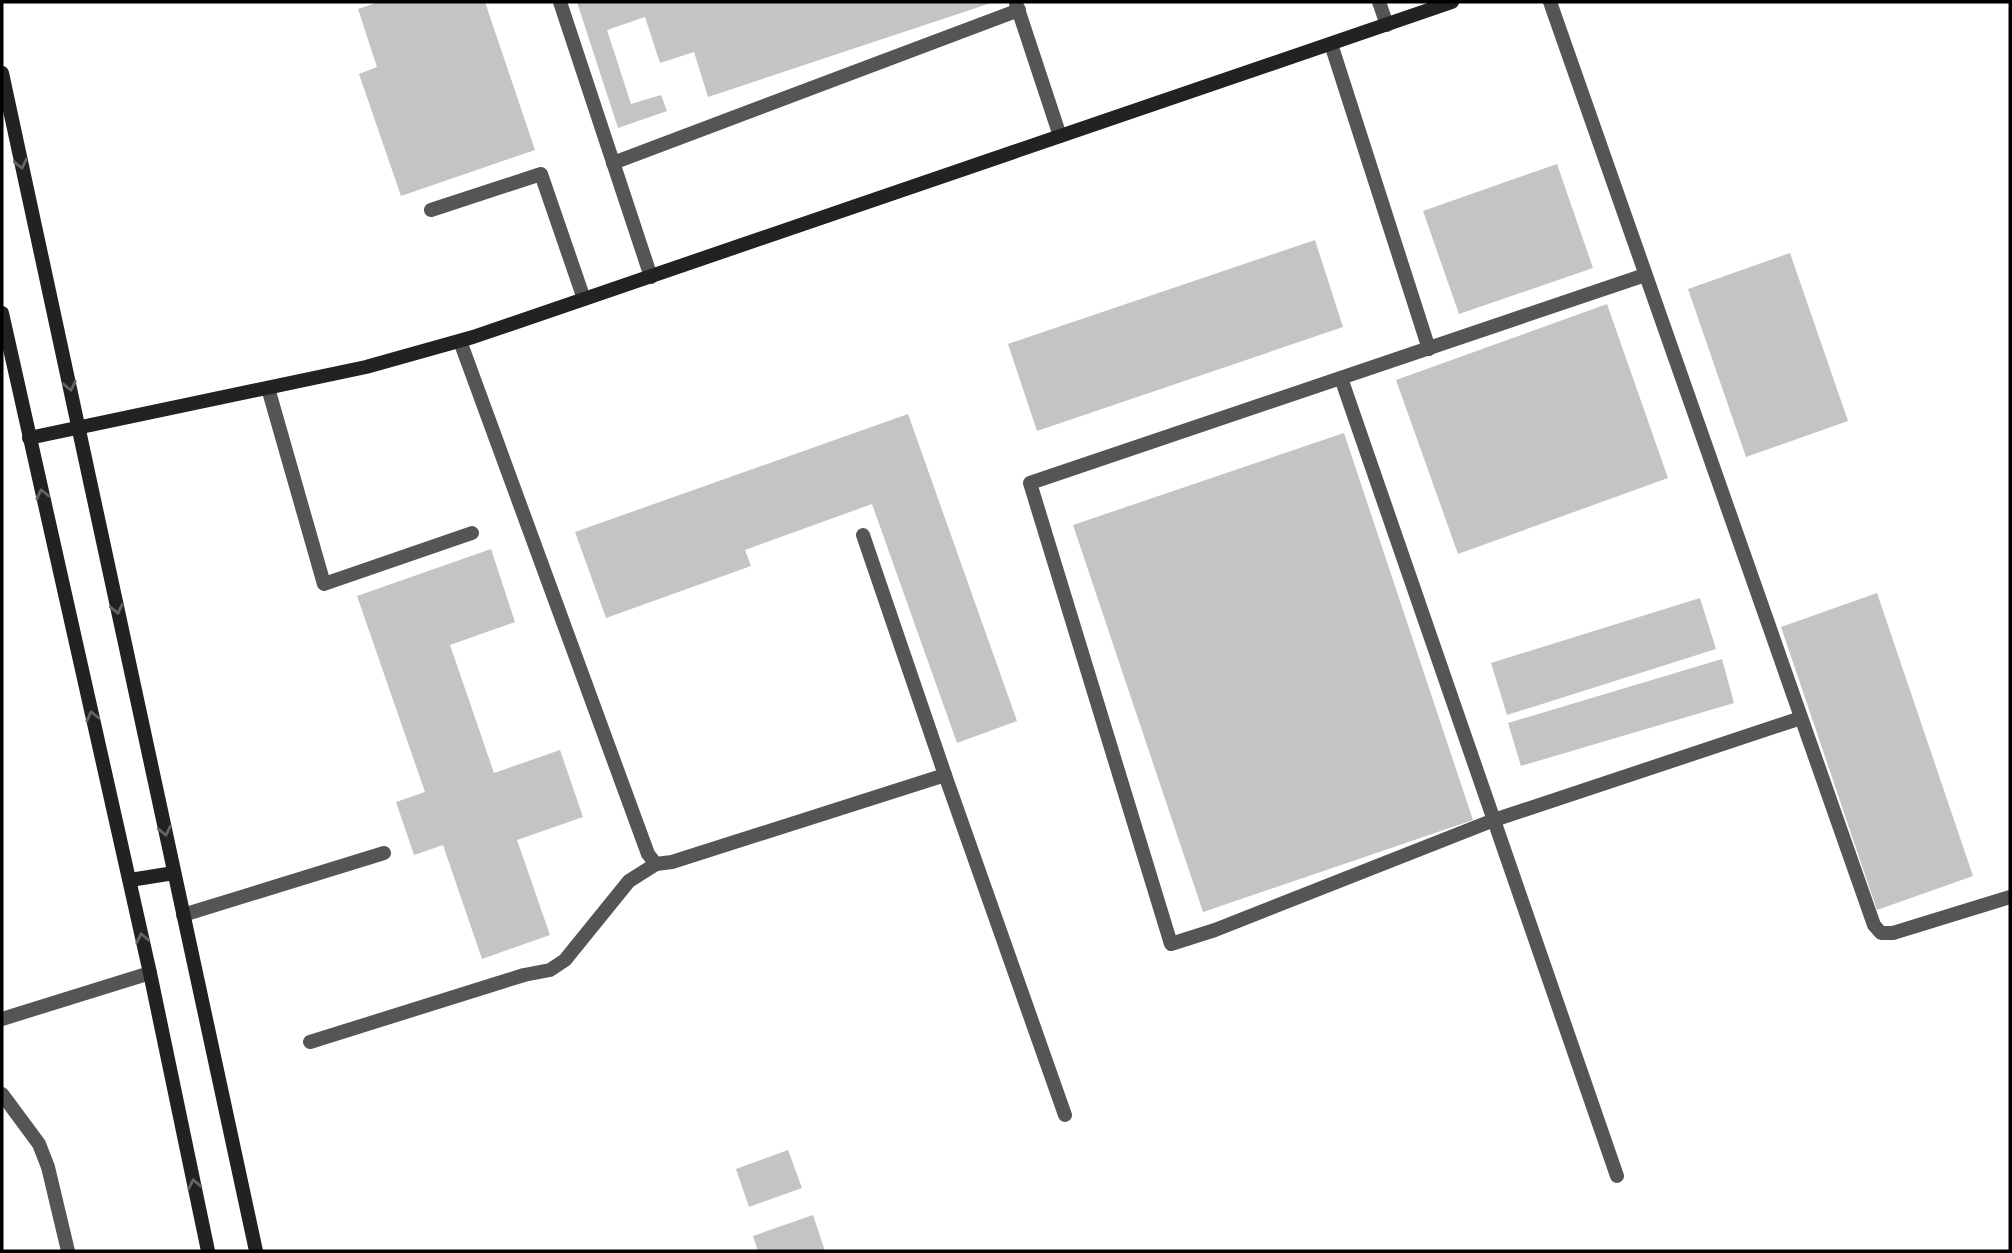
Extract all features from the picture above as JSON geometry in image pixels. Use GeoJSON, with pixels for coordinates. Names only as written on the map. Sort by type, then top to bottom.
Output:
{"type":"FeatureCollection","features":[{"type":"Feature","properties":{"kind":"main road"},"geometry":{"type":"LineString","coordinates":[[29,438],[366,367],[460,341],[1452,2]]}},
{"type":"Feature","properties":{"kind":"main road"},"geometry":{"type":"LineString","coordinates":[[2,73],[256,1251]]}},
{"type":"Feature","properties":{"kind":"main road"},"geometry":{"type":"LineString","coordinates":[[2,313],[130,880],[208,1251]]}},
{"type":"Feature","properties":{"kind":"main road"},"geometry":{"type":"LineString","coordinates":[[130,880],[174,873]]}},
{"type":"Feature","properties":{"kind":"street"},"geometry":{"type":"LineString","coordinates":[[560,2],[651,277]]}},
{"type":"Feature","properties":{"kind":"street"},"geometry":{"type":"LineString","coordinates":[[1379,2],[1387,25]]}},
{"type":"Feature","properties":{"kind":"street"},"geometry":{"type":"LineString","coordinates":[[1550,2],[1874,925],[1881,933],[1894,933],[2010,897]]}},
{"type":"Feature","properties":{"kind":"street"},"geometry":{"type":"LineString","coordinates":[[614,163],[1017,6],[1060,136]]}},
{"type":"Feature","properties":{"kind":"street"},"geometry":{"type":"LineString","coordinates":[[1331,44],[1429,349]]}},
{"type":"Feature","properties":{"kind":"street"},"geometry":{"type":"LineString","coordinates":[[431,210],[541,174],[584,299]]}},
{"type":"Feature","properties":{"kind":"street"},"geometry":{"type":"LineString","coordinates":[[1645,275],[1030,483],[1171,944],[1215,930],[1494,820],[1801,718]]}},
{"type":"Feature","properties":{"kind":"street"},"geometry":{"type":"LineString","coordinates":[[460,341],[648,854],[656,864]]}},
{"type":"Feature","properties":{"kind":"street"},"geometry":{"type":"LineString","coordinates":[[1341,378],[1617,1176]]}},
{"type":"Feature","properties":{"kind":"street"},"geometry":{"type":"LineString","coordinates":[[268,388],[324,584],[472,533]]}},
{"type":"Feature","properties":{"kind":"street"},"geometry":{"type":"LineString","coordinates":[[863,535],[1065,1115]]}},
{"type":"Feature","properties":{"kind":"street"},"geometry":{"type":"LineString","coordinates":[[310,1042],[524,975],[550,970],[565,960],[629,881],[656,864],[672,862],[945,775]]}},
{"type":"Feature","properties":{"kind":"street"},"geometry":{"type":"LineString","coordinates":[[183,915],[384,853]]}},
{"type":"Feature","properties":{"kind":"street"},"geometry":{"type":"LineString","coordinates":[[2,1019],[150,973]]}},
{"type":"Feature","properties":{"kind":"street"},"geometry":{"type":"LineString","coordinates":[[2,1094],[39,1144],[48,1167],[68,1251]]}},
{"type":"Feature","properties":{"kind":"building"},"geometry":{"type":"Polygon","coordinates":[[[379,2],[485,2],[535,150],[401,196],[359,74],[377,67],[358,9],[379,2]]]}},
{"type":"Feature","properties":{"kind":"building"},"geometry":{"type":"Polygon","coordinates":[[[577,2],[994,2],[708,97],[694,52],[660,63],[645,17],[607,30],[631,104],[661,95],[667,111],[618,128],[577,2]]]}},
{"type":"Feature","properties":{"kind":"building"},"geometry":{"type":"Polygon","coordinates":[[[1557,164],[1593,268],[1459,314],[1423,211],[1557,164]]]}},
{"type":"Feature","properties":{"kind":"building"},"geometry":{"type":"Polygon","coordinates":[[[1315,240],[1343,327],[1037,431],[1008,344],[1315,240]]]}},
{"type":"Feature","properties":{"kind":"building"},"geometry":{"type":"Polygon","coordinates":[[[1790,253],[1848,421],[1746,457],[1688,289],[1790,253]]]}},
{"type":"Feature","properties":{"kind":"building"},"geometry":{"type":"Polygon","coordinates":[[[1607,304],[1668,478],[1458,554],[1396,380],[1607,304]]]}},
{"type":"Feature","properties":{"kind":"building"},"geometry":{"type":"Polygon","coordinates":[[[908,414],[1017,721],[957,743],[872,504],[745,550],[751,566],[606,618],[575,532],[908,414]]]}},
{"type":"Feature","properties":{"kind":"building"},"geometry":{"type":"Polygon","coordinates":[[[1344,433],[1473,820],[1203,912],[1073,525],[1344,433]]]}},
{"type":"Feature","properties":{"kind":"building"},"geometry":{"type":"Polygon","coordinates":[[[491,549],[515,622],[450,645],[494,773],[560,750],[583,817],[517,840],[550,935],[482,959],[443,845],[414,855],[396,802],[425,792],[357,596],[491,549]]]}},
{"type":"Feature","properties":{"kind":"building"},"geometry":{"type":"Polygon","coordinates":[[[1877,593],[1973,876],[1877,910],[1781,627],[1877,593]]]}},
{"type":"Feature","properties":{"kind":"building"},"geometry":{"type":"Polygon","coordinates":[[[1700,598],[1716,649],[1507,715],[1491,663],[1700,598]]]}},
{"type":"Feature","properties":{"kind":"building"},"geometry":{"type":"Polygon","coordinates":[[[1722,659],[1734,703],[1521,766],[1508,723],[1722,659]]]}},
{"type":"Feature","properties":{"kind":"building"},"geometry":{"type":"Polygon","coordinates":[[[788,1150],[802,1188],[749,1207],[736,1169],[788,1150]]]}},
{"type":"Feature","properties":{"kind":"building"},"geometry":{"type":"Polygon","coordinates":[[[813,1215],[825,1251],[758,1251],[753,1236],[813,1215]]]}}]}
